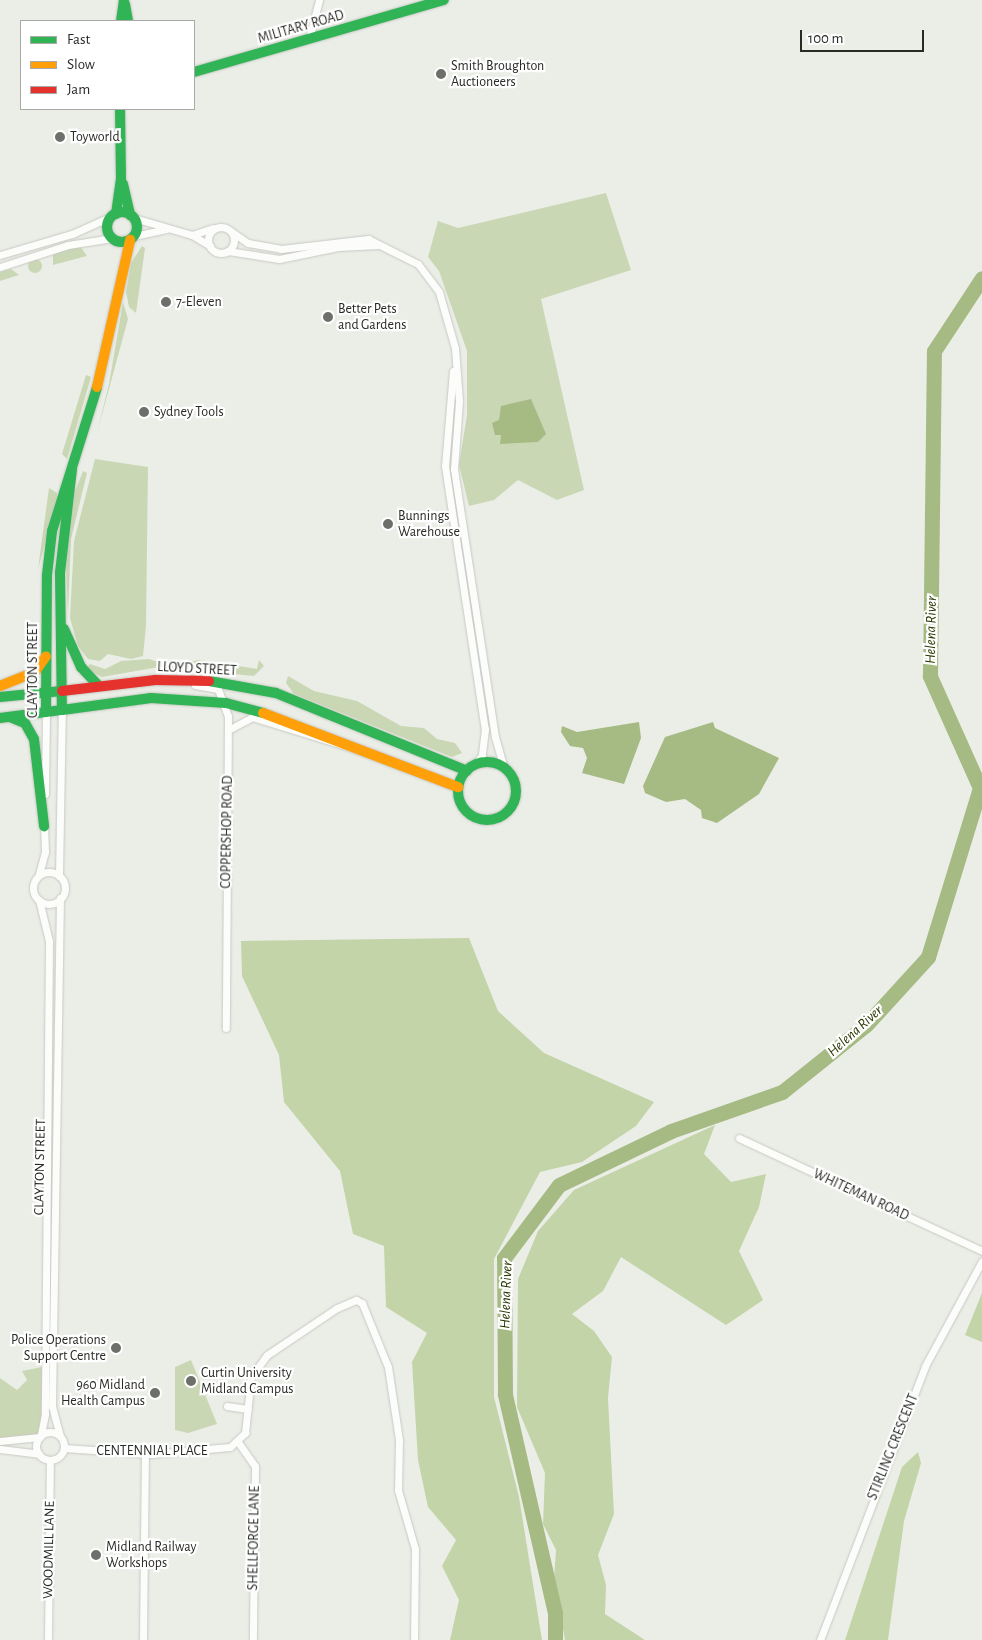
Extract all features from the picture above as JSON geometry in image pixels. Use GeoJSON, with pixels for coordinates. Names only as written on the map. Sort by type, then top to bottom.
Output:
{"type":"FeatureCollection","features":[{"type":"Feature","properties":{"kind":"main road"},"geometry":{"type":"LineString","coordinates":[[121,20],[124,0]]}},
{"type":"Feature","properties":{"kind":"main road"},"geometry":{"type":"LineString","coordinates":[[124,0],[128,20]]}},
{"type":"Feature","properties":{"kind":"main road","name":"MILITARY ROAD"},"geometry":{"type":"LineString","coordinates":[[195,72],[444,0]]}},
{"type":"Feature","properties":{"kind":"main road"},"geometry":{"type":"LineString","coordinates":[[121,179],[132,216],[114,215],[121,179],[125,110]]}},
{"type":"Feature","properties":{"kind":"main road","name":"CLAYTON STREET"},"geometry":{"type":"LineString","coordinates":[[114,215],[107,230],[114,240],[121,267]]}},
{"type":"Feature","properties":{"kind":"main road","name":"CLAYTON STREET"},"geometry":{"type":"LineString","coordinates":[[62,710],[62,547],[72,469],[109,343],[121,267],[132,238],[132,216]]}},
{"type":"Feature","properties":{"kind":"main road"},"geometry":{"type":"LineString","coordinates":[[114,240],[132,238]]}},
{"type":"Feature","properties":{"kind":"main road","name":"CLAYTON STREET"},"geometry":{"type":"LineString","coordinates":[[46,712],[48,553],[63,485],[72,469]]}},
{"type":"Feature","properties":{"kind":"main road"},"geometry":{"type":"LineString","coordinates":[[61,621],[80,667],[98,685]]}},
{"type":"Feature","properties":{"kind":"main road"},"geometry":{"type":"LineString","coordinates":[[0,686],[35,672],[46,656]]}},
{"type":"Feature","properties":{"kind":"main road","name":"LLOYD STREET"},"geometry":{"type":"LineString","coordinates":[[0,697],[62,691],[98,685],[168,680],[230,682],[276,693],[471,768]]}},
{"type":"Feature","properties":{"kind":"main road"},"geometry":{"type":"LineString","coordinates":[[5,718],[158,698],[226,703],[282,718],[458,787]]}},
{"type":"Feature","properties":{"kind":"main road"},"geometry":{"type":"LineString","coordinates":[[5,718],[25,723],[34,739],[44,826]]}},
{"type":"Feature","properties":{"kind":"main road"},"geometry":{"type":"LineString","coordinates":[[490,762],[504,768],[516,793],[511,808],[500,818],[474,817],[461,805],[458,787],[471,768],[490,762]]}},
{"type":"Feature","properties":{"kind":"street"},"geometry":{"type":"LineString","coordinates":[[309,39],[319,0]]}},
{"type":"Feature","properties":{"kind":"street"},"geometry":{"type":"LineString","coordinates":[[0,255],[72,234],[114,215]]}},
{"type":"Feature","properties":{"kind":"street"},"geometry":{"type":"LineString","coordinates":[[132,216],[166,229],[192,235],[220,253],[228,251],[279,259],[349,246],[386,245]]}},
{"type":"Feature","properties":{"kind":"street"},"geometry":{"type":"LineString","coordinates":[[192,235],[216,228],[232,232],[248,243],[281,249],[358,239],[386,245],[428,274],[446,309],[455,348],[459,401],[454,469],[495,737],[504,768]]}},
{"type":"Feature","properties":{"kind":"street"},"geometry":{"type":"LineString","coordinates":[[210,246],[210,234],[216,228]]}},
{"type":"Feature","properties":{"kind":"street"},"geometry":{"type":"LineString","coordinates":[[132,238],[166,229]]}},
{"type":"Feature","properties":{"kind":"street"},"geometry":{"type":"LineString","coordinates":[[228,251],[234,240],[232,232]]}},
{"type":"Feature","properties":{"kind":"street"},"geometry":{"type":"LineString","coordinates":[[0,267],[68,245],[114,240]]}},
{"type":"Feature","properties":{"kind":"street"},"geometry":{"type":"LineString","coordinates":[[455,348],[445,466],[485,729],[482,755],[471,768]]}},
{"type":"Feature","properties":{"kind":"street"},"geometry":{"type":"LineString","coordinates":[[168,680],[218,689],[226,703]]}},
{"type":"Feature","properties":{"kind":"street","name":"COPPERSHOP ROAD"},"geometry":{"type":"LineString","coordinates":[[226,703],[228,730],[226,1028]]}},
{"type":"Feature","properties":{"kind":"street","name":"CLAYTON STREET"},"geometry":{"type":"LineString","coordinates":[[59,876],[62,710]]}},
{"type":"Feature","properties":{"kind":"street","name":"CLAYTON STREET"},"geometry":{"type":"LineString","coordinates":[[39,874],[45,852],[46,712]]}},
{"type":"Feature","properties":{"kind":"street"},"geometry":{"type":"LineString","coordinates":[[228,730],[252,717],[344,749],[361,749]]}},
{"type":"Feature","properties":{"kind":"street"},"geometry":{"type":"LineString","coordinates":[[39,874],[59,876],[64,887],[60,898],[47,903],[38,900],[33,888],[39,874]]}},
{"type":"Feature","properties":{"kind":"street","name":"CLAYTON STREET"},"geometry":{"type":"LineString","coordinates":[[60,898],[52,1396],[64,1448]]}},
{"type":"Feature","properties":{"kind":"street","name":"CLAYTON STREET"},"geometry":{"type":"LineString","coordinates":[[38,900],[48,940],[45,1414],[39,1454]]}},
{"type":"Feature","properties":{"kind":"street","name":"WHITEMAN ROAD"},"geometry":{"type":"LineString","coordinates":[[740,1138],[982,1251]]}},
{"type":"Feature","properties":{"kind":"street","name":"STIRLING CRESCENT"},"geometry":{"type":"LineString","coordinates":[[820,1640],[925,1366],[982,1261]]}},
{"type":"Feature","properties":{"kind":"street"},"geometry":{"type":"LineString","coordinates":[[238,1442],[245,1433],[251,1377],[267,1355],[337,1308],[356,1300],[367,1308],[388,1367],[399,1440],[398,1490],[415,1549],[414,1640]]}},
{"type":"Feature","properties":{"kind":"street"},"geometry":{"type":"LineString","coordinates":[[227,1406],[248,1409]]}},
{"type":"Feature","properties":{"kind":"street"},"geometry":{"type":"LineString","coordinates":[[0,1440],[60,1436]]}},
{"type":"Feature","properties":{"kind":"street","name":"CENTENNIAL PLACE"},"geometry":{"type":"LineString","coordinates":[[64,1448],[145,1454],[218,1451],[238,1442]]}},
{"type":"Feature","properties":{"kind":"street","name":"SHELLFORGE LANE"},"geometry":{"type":"LineString","coordinates":[[238,1442],[255,1466],[253,1640]]}},
{"type":"Feature","properties":{"kind":"street"},"geometry":{"type":"LineString","coordinates":[[0,1449],[39,1454],[50,1460],[64,1448]]}},
{"type":"Feature","properties":{"kind":"street"},"geometry":{"type":"LineString","coordinates":[[143,1640],[145,1454]]}},
{"type":"Feature","properties":{"kind":"street","name":"WOODMILL LANE"},"geometry":{"type":"LineString","coordinates":[[48,1640],[50,1460]]}},
{"type":"Feature","properties":{"kind":"shaded area"},"geometry":{"type":"Polygon","coordinates":[[[606,193],[631,270],[541,299],[584,490],[557,500],[518,480],[494,500],[469,506],[459,465],[467,415],[467,351],[439,271],[428,257],[438,221],[458,228],[606,193]]]}},
{"type":"Feature","properties":{"kind":"shaded area"},"geometry":{"type":"Polygon","coordinates":[[[80,246],[87,256],[53,265],[53,254],[80,246]]]}},
{"type":"Feature","properties":{"kind":"shaded area"},"geometry":{"type":"Polygon","coordinates":[[[142,246],[145,248],[136,313],[129,307],[126,292],[131,263],[142,246]]]}},
{"type":"Feature","properties":{"kind":"shaded area"},"geometry":{"type":"Polygon","coordinates":[[[35,259],[40,261],[42,266],[40,271],[35,273],[30,271],[28,266],[30,261],[35,259]]]}},
{"type":"Feature","properties":{"kind":"shaded area"},"geometry":{"type":"Polygon","coordinates":[[[11,269],[19,275],[0,281],[0,272],[11,269]]]}},
{"type":"Feature","properties":{"kind":"shaded area"},"geometry":{"type":"Polygon","coordinates":[[[123,302],[128,319],[97,433],[109,384],[123,302]]]}},
{"type":"Feature","properties":{"kind":"shaded area"},"geometry":{"type":"Polygon","coordinates":[[[86,375],[91,377],[67,459],[62,454],[86,375]]]}},
{"type":"Feature","properties":{"kind":"shaded area"},"geometry":{"type":"Polygon","coordinates":[[[531,399],[546,434],[538,442],[500,444],[501,435],[495,435],[492,423],[499,420],[501,406],[531,399]]]}},
{"type":"Feature","properties":{"kind":"shaded area"},"geometry":{"type":"Polygon","coordinates":[[[95,459],[148,467],[146,626],[143,656],[131,659],[108,654],[100,661],[88,659],[78,646],[70,618],[74,541],[95,459]]]}},
{"type":"Feature","properties":{"kind":"shaded area"},"geometry":{"type":"Polygon","coordinates":[[[83,471],[87,473],[71,539],[68,614],[66,565],[74,494],[83,471]]]}},
{"type":"Feature","properties":{"kind":"shaded area"},"geometry":{"type":"Polygon","coordinates":[[[49,488],[57,493],[57,500],[38,569],[49,488]]]}},
{"type":"Feature","properties":{"kind":"shaded area"},"geometry":{"type":"Polygon","coordinates":[[[149,659],[169,666],[199,660],[257,669],[259,660],[264,666],[254,676],[159,667],[102,677],[86,669],[90,664],[105,669],[121,661],[149,659]]]}},
{"type":"Feature","properties":{"kind":"shaded area"},"geometry":{"type":"Polygon","coordinates":[[[288,676],[314,691],[357,701],[401,726],[424,728],[437,739],[455,743],[462,753],[452,757],[294,694],[286,683],[288,676]]]}},
{"type":"Feature","properties":{"kind":"shaded area"},"geometry":{"type":"Polygon","coordinates":[[[639,722],[641,738],[624,784],[582,773],[587,758],[583,748],[570,746],[561,732],[562,726],[577,732],[639,722]]]}},
{"type":"Feature","properties":{"kind":"shaded area"},"geometry":{"type":"Polygon","coordinates":[[[713,722],[715,728],[779,758],[759,794],[717,823],[702,818],[701,810],[685,799],[666,802],[645,793],[643,786],[665,737],[713,722]]]}},
{"type":"Feature","properties":{"kind":"shaded area"},"geometry":{"type":"Polygon","coordinates":[[[469,938],[498,1011],[544,1053],[654,1102],[636,1126],[582,1162],[540,1172],[494,1259],[494,1397],[519,1497],[542,1640],[450,1640],[459,1600],[442,1566],[456,1540],[428,1507],[418,1460],[412,1362],[427,1333],[386,1307],[384,1246],[353,1234],[340,1171],[284,1102],[279,1055],[242,976],[241,941],[469,938]]]}},
{"type":"Feature","properties":{"kind":"shaded area"},"geometry":{"type":"Polygon","coordinates":[[[715,1125],[704,1154],[731,1182],[766,1174],[759,1207],[739,1251],[763,1300],[726,1325],[621,1257],[603,1291],[572,1314],[594,1331],[612,1357],[608,1398],[614,1514],[598,1555],[606,1585],[605,1614],[645,1640],[565,1640],[554,1578],[556,1550],[543,1524],[545,1473],[517,1407],[518,1279],[538,1231],[574,1190],[715,1125]]]}},
{"type":"Feature","properties":{"kind":"shaded area"},"geometry":{"type":"Polygon","coordinates":[[[982,1293],[982,1342],[965,1335],[982,1293]]]}},
{"type":"Feature","properties":{"kind":"shaded area"},"geometry":{"type":"Polygon","coordinates":[[[191,1360],[217,1424],[188,1433],[175,1430],[175,1367],[191,1360]]]}},
{"type":"Feature","properties":{"kind":"shaded area"},"geometry":{"type":"Polygon","coordinates":[[[42,1367],[41,1435],[0,1441],[0,1378],[17,1390],[27,1380],[22,1371],[42,1367]]]}},
{"type":"Feature","properties":{"kind":"shaded area"},"geometry":{"type":"Polygon","coordinates":[[[918,1452],[921,1463],[904,1521],[888,1640],[845,1640],[902,1467],[918,1452]]]}},
{"type":"Feature","properties":{"kind":"waterway","name":"Helena River"},"geometry":{"type":"LineString","coordinates":[[555,1640],[555,1613],[505,1394],[504,1258],[559,1185],[671,1131],[782,1092],[866,1025],[928,957],[980,788],[930,676],[934,351],[982,278]]}},
{"type":"Feature","properties":{"kind":"traffic: fast"},"geometry":{"type":"LineString","coordinates":[[121,20],[124,0]]}},
{"type":"Feature","properties":{"kind":"traffic: fast"},"geometry":{"type":"LineString","coordinates":[[195,72],[444,0]]}},
{"type":"Feature","properties":{"kind":"traffic: fast"},"geometry":{"type":"LineString","coordinates":[[125,4],[128,20]]}},
{"type":"Feature","properties":{"kind":"traffic: fast"},"geometry":{"type":"LineString","coordinates":[[116,214],[121,179],[120,110]]}},
{"type":"Feature","properties":{"kind":"traffic: fast"},"geometry":{"type":"LineString","coordinates":[[123,184],[130,215]]}},
{"type":"Feature","properties":{"kind":"traffic: fast"},"geometry":{"type":"LineString","coordinates":[[122,212],[128,213],[136,221],[137,227],[136,233],[128,241],[122,242],[116,241],[108,233],[107,227],[108,221],[116,213],[122,212]]}},
{"type":"Feature","properties":{"kind":"traffic: fast"},"geometry":{"type":"LineString","coordinates":[[46,712],[47,575],[52,531],[97,387]]}},
{"type":"Feature","properties":{"kind":"traffic: fast"},"geometry":{"type":"LineString","coordinates":[[72,469],[60,573],[62,710],[151,698],[226,703],[263,713]]}},
{"type":"Feature","properties":{"kind":"traffic: fast"},"geometry":{"type":"LineString","coordinates":[[64,629],[81,667],[98,685]]}},
{"type":"Feature","properties":{"kind":"traffic: fast"},"geometry":{"type":"LineString","coordinates":[[209,681],[276,693],[467,771]]}},
{"type":"Feature","properties":{"kind":"traffic: fast"},"geometry":{"type":"LineString","coordinates":[[0,697],[62,691]]}},
{"type":"Feature","properties":{"kind":"traffic: fast"},"geometry":{"type":"LineString","coordinates":[[0,718],[62,710]]}},
{"type":"Feature","properties":{"kind":"traffic: fast"},"geometry":{"type":"LineString","coordinates":[[10,717],[25,723],[34,739],[44,826]]}},
{"type":"Feature","properties":{"kind":"traffic: fast"},"geometry":{"type":"LineString","coordinates":[[487,762],[498,764],[511,775],[516,791],[514,802],[503,815],[487,820],[476,818],[463,807],[458,791],[460,780],[471,767],[487,762]]}},
{"type":"Feature","properties":{"kind":"traffic: slow"},"geometry":{"type":"LineString","coordinates":[[97,387],[130,240]]}},
{"type":"Feature","properties":{"kind":"traffic: slow"},"geometry":{"type":"LineString","coordinates":[[0,686],[35,672],[46,656]]}},
{"type":"Feature","properties":{"kind":"traffic: slow"},"geometry":{"type":"LineString","coordinates":[[263,713],[458,787]]}},
{"type":"Feature","properties":{"kind":"traffic: jam"},"geometry":{"type":"LineString","coordinates":[[62,691],[155,680],[209,681]]}},
{"type":"Feature","properties":{"kind":"place","name":"Smith Broughton Auctioneers"},"geometry":{"type":"Point","coordinates":[441,74]}},
{"type":"Feature","properties":{"kind":"place","name":"Toyworld"},"geometry":{"type":"Point","coordinates":[60,137]}},
{"type":"Feature","properties":{"kind":"place","name":"7-Eleven"},"geometry":{"type":"Point","coordinates":[166,302]}},
{"type":"Feature","properties":{"kind":"place","name":"Better Pets and Gardens"},"geometry":{"type":"Point","coordinates":[328,317]}},
{"type":"Feature","properties":{"kind":"place","name":"Sydney Tools"},"geometry":{"type":"Point","coordinates":[144,412]}},
{"type":"Feature","properties":{"kind":"place","name":"Bunnings Warehouse"},"geometry":{"type":"Point","coordinates":[388,524]}},
{"type":"Feature","properties":{"kind":"place","name":"Police Operations Support Centre"},"geometry":{"type":"Point","coordinates":[116,1348]}},
{"type":"Feature","properties":{"kind":"place","name":"Curtin University Midland Campus"},"geometry":{"type":"Point","coordinates":[191,1381]}},
{"type":"Feature","properties":{"kind":"place","name":"960 Midland Health Campus"},"geometry":{"type":"Point","coordinates":[155,1393]}},
{"type":"Feature","properties":{"kind":"place","name":"Midland Railway Workshops"},"geometry":{"type":"Point","coordinates":[96,1555]}}]}
